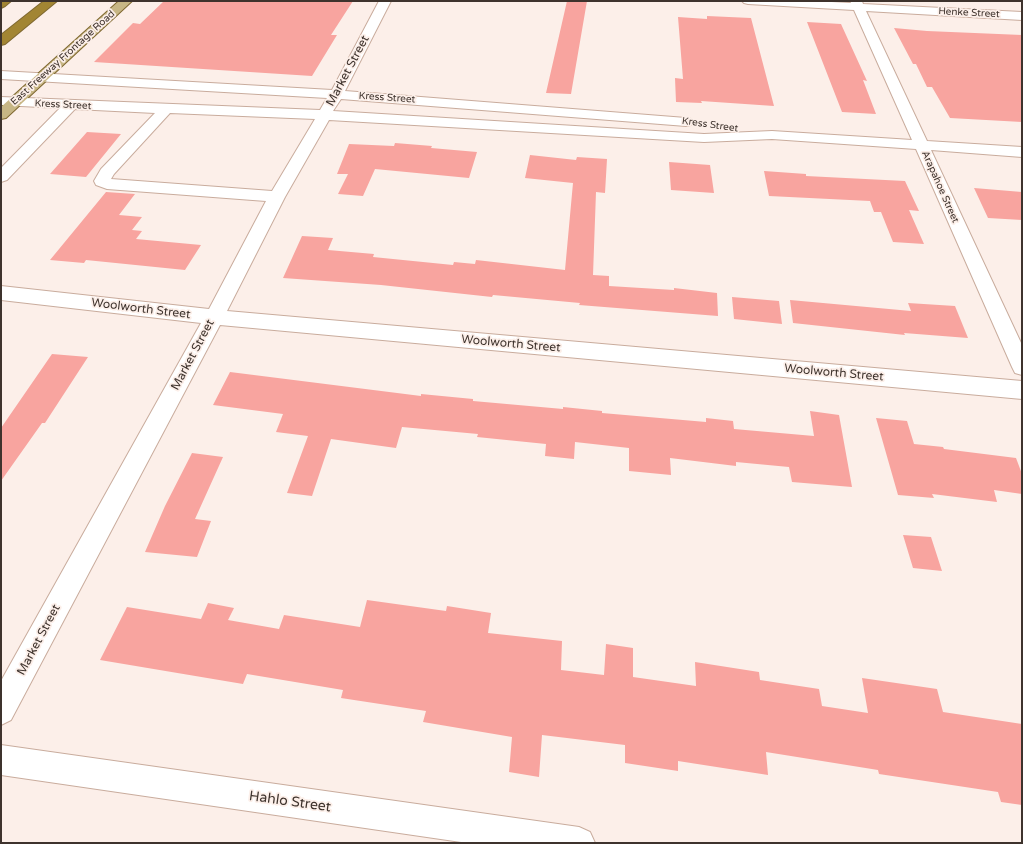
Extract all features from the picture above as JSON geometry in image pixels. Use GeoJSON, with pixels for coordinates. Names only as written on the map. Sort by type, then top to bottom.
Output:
{"type":"FeatureCollection","features":[{"type":"Feature","properties":{"kind":"highway"},"geometry":{"type":"LineString","coordinates":[[1,4],[5,1]]}},
{"type":"Feature","properties":{"kind":"highway"},"geometry":{"type":"LineString","coordinates":[[1,41],[51,1]]}},
{"type":"Feature","properties":{"kind":"main road","name":"East Freeway Frontage Road"},"geometry":{"type":"LineString","coordinates":[[1,114],[8,102],[40,78],[126,1]]}},
{"type":"Feature","properties":{"kind":"street","name":"Market Street"},"geometry":{"type":"LineString","coordinates":[[1,710],[214,317],[277,196],[325,115],[385,1]]}},
{"type":"Feature","properties":{"kind":"street","name":"Henke Street"},"geometry":{"type":"LineString","coordinates":[[748,1],[858,4],[1022,16]]}},
{"type":"Feature","properties":{"kind":"street","name":"Arapahoe Street"},"geometry":{"type":"LineString","coordinates":[[858,4],[1022,367]]}},
{"type":"Feature","properties":{"kind":"street","name":"Kress Street"},"geometry":{"type":"LineString","coordinates":[[1,75],[336,94],[697,123]]}},
{"type":"Feature","properties":{"kind":"street","name":"Kress Street"},"geometry":{"type":"LineString","coordinates":[[8,102],[166,110],[325,115],[704,138],[772,135],[1022,152]]}},
{"type":"Feature","properties":{"kind":"street"},"geometry":{"type":"LineString","coordinates":[[1,177],[71,105]]}},
{"type":"Feature","properties":{"kind":"street"},"geometry":{"type":"LineString","coordinates":[[166,110],[107,172],[102,181],[107,184],[277,196]]}},
{"type":"Feature","properties":{"kind":"street","name":"Kress Street"},"geometry":{"type":"LineString","coordinates":[[713,124],[772,135]]}},
{"type":"Feature","properties":{"kind":"street","name":"Woolworth Street"},"geometry":{"type":"LineString","coordinates":[[1,293],[214,317],[1022,390]]}},
{"type":"Feature","properties":{"kind":"street","name":"Hahlo Street"},"geometry":{"type":"LineString","coordinates":[[1,760],[579,843]]}},
{"type":"Feature","properties":{"kind":"building"},"geometry":{"type":"Polygon","coordinates":[[[164,1],[353,1],[331,35],[337,35],[312,76],[94,62],[133,23],[140,24],[164,1]]]}},
{"type":"Feature","properties":{"kind":"building"},"geometry":{"type":"Polygon","coordinates":[[[567,1],[587,1],[571,94],[546,93],[567,1]]]}},
{"type":"Feature","properties":{"kind":"building"},"geometry":{"type":"Polygon","coordinates":[[[707,16],[751,18],[774,106],[701,101],[702,103],[676,102],[675,78],[683,79],[678,17],[707,19],[707,16]]]}},
{"type":"Feature","properties":{"kind":"building"},"geometry":{"type":"Polygon","coordinates":[[[807,22],[841,24],[867,81],[863,80],[876,114],[842,112],[807,22]]]}},
{"type":"Feature","properties":{"kind":"building"},"geometry":{"type":"Polygon","coordinates":[[[894,28],[1022,35],[1022,122],[950,118],[932,87],[927,87],[916,64],[913,64],[894,28]]]}},
{"type":"Feature","properties":{"kind":"building"},"geometry":{"type":"Polygon","coordinates":[[[87,132],[121,134],[86,177],[50,174],[87,132]]]}},
{"type":"Feature","properties":{"kind":"building"},"geometry":{"type":"Polygon","coordinates":[[[395,143],[477,152],[469,178],[375,169],[363,196],[338,194],[348,174],[337,174],[349,144],[394,146],[395,143]]]}},
{"type":"Feature","properties":{"kind":"building"},"geometry":{"type":"Polygon","coordinates":[[[530,155],[576,160],[577,157],[607,159],[605,193],[596,192],[593,275],[609,276],[609,286],[674,290],[674,288],[717,293],[718,316],[579,305],[580,303],[493,295],[492,297],[381,285],[283,278],[302,236],[333,238],[328,250],[374,254],[373,257],[453,265],[454,262],[475,264],[476,260],[565,270],[573,183],[525,178],[530,155]]]}},
{"type":"Feature","properties":{"kind":"building"},"geometry":{"type":"Polygon","coordinates":[[[669,162],[710,165],[714,193],[671,190],[669,162]]]}},
{"type":"Feature","properties":{"kind":"building"},"geometry":{"type":"Polygon","coordinates":[[[764,171],[806,174],[806,176],[905,181],[919,211],[909,210],[924,244],[893,242],[881,212],[874,212],[870,201],[769,196],[764,171]]]}},
{"type":"Feature","properties":{"kind":"building"},"geometry":{"type":"Polygon","coordinates":[[[974,188],[1022,192],[1022,220],[988,218],[974,188]]]}},
{"type":"Feature","properties":{"kind":"building"},"geometry":{"type":"Polygon","coordinates":[[[106,192],[135,194],[119,215],[142,217],[132,230],[142,231],[136,239],[201,245],[185,270],[86,260],[84,263],[50,260],[106,192]]]}},
{"type":"Feature","properties":{"kind":"building"},"geometry":{"type":"Polygon","coordinates":[[[732,297],[779,301],[782,324],[734,319],[732,297]]]}},
{"type":"Feature","properties":{"kind":"building"},"geometry":{"type":"Polygon","coordinates":[[[790,300],[911,311],[908,303],[955,306],[968,338],[904,333],[905,335],[793,323],[790,300]]]}},
{"type":"Feature","properties":{"kind":"building"},"geometry":{"type":"Polygon","coordinates":[[[52,354],[88,357],[45,423],[42,423],[1,481],[1,428],[52,354]]]}},
{"type":"Feature","properties":{"kind":"building"},"geometry":{"type":"Polygon","coordinates":[[[230,372],[421,396],[421,394],[473,399],[473,401],[563,409],[563,407],[602,411],[602,413],[706,422],[706,418],[733,421],[734,429],[814,436],[810,411],[839,415],[852,487],[792,482],[789,467],[736,462],[736,466],[670,458],[671,475],[629,471],[629,448],[575,442],[574,459],[545,456],[546,444],[477,437],[478,434],[402,427],[396,448],[331,439],[312,496],[287,493],[308,436],[276,432],[283,414],[213,405],[230,372]]]}},
{"type":"Feature","properties":{"kind":"building"},"geometry":{"type":"Polygon","coordinates":[[[876,418],[907,421],[914,444],[1016,458],[1022,474],[1022,494],[994,490],[997,502],[932,494],[934,498],[898,495],[876,418]]]}},
{"type":"Feature","properties":{"kind":"building"},"geometry":{"type":"Polygon","coordinates":[[[192,453],[223,457],[195,519],[211,521],[197,557],[145,552],[165,506],[192,453]]]}},
{"type":"Feature","properties":{"kind":"building"},"geometry":{"type":"Polygon","coordinates":[[[903,535],[931,537],[942,571],[913,568],[903,535]]]}},
{"type":"Feature","properties":{"kind":"building"},"geometry":{"type":"Polygon","coordinates":[[[367,600],[446,611],[447,606],[491,613],[488,633],[562,641],[561,670],[604,675],[606,644],[633,648],[633,677],[696,686],[695,662],[759,672],[760,680],[819,689],[822,706],[868,713],[862,678],[937,689],[943,712],[1022,724],[1022,805],[1001,802],[998,792],[879,774],[878,770],[766,752],[768,775],[678,761],[678,771],[625,763],[625,745],[542,735],[539,777],[509,772],[512,737],[423,722],[426,711],[341,698],[343,690],[247,674],[243,684],[100,660],[127,607],[201,619],[208,603],[234,608],[228,620],[279,629],[284,615],[360,627],[367,600]]]}}]}
